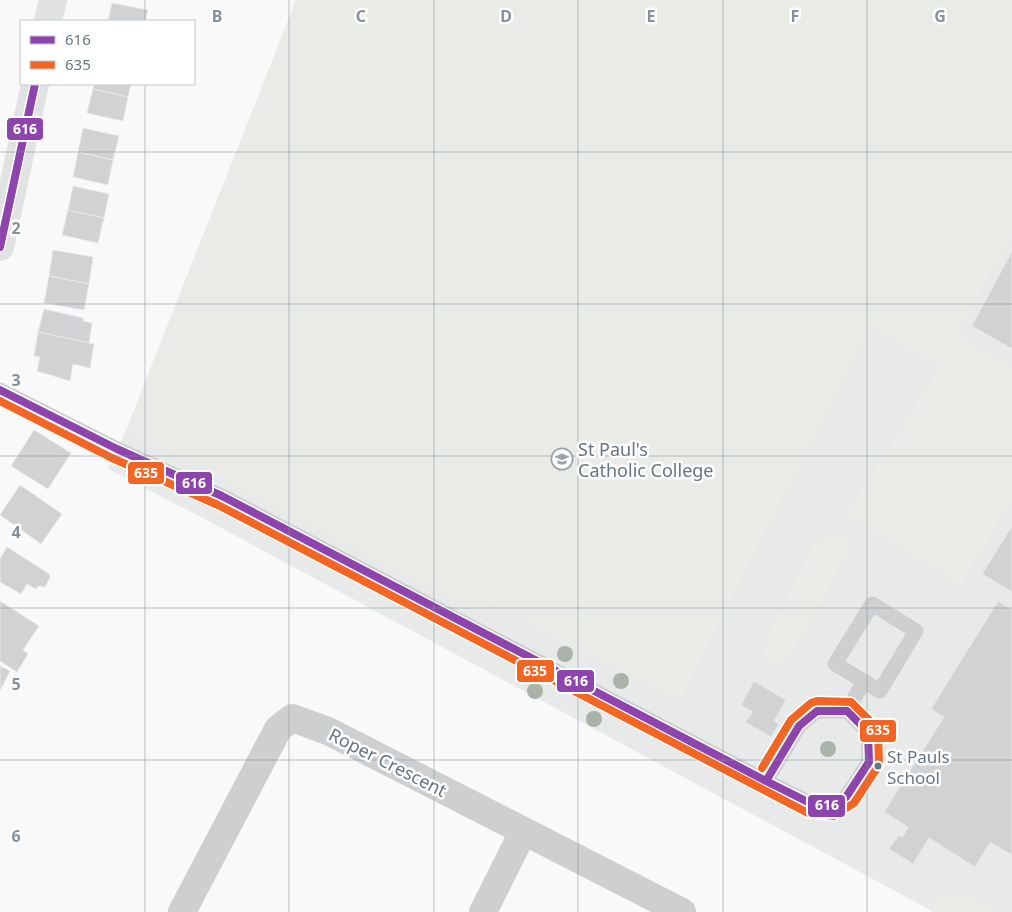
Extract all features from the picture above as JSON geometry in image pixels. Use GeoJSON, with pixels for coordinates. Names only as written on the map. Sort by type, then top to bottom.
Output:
{"type":"FeatureCollection","features":[{"type":"Feature","properties":{"kind":"street"},"geometry":{"type":"LineString","coordinates":[[48,20],[53,0]]}},
{"type":"Feature","properties":{"kind":"street"},"geometry":{"type":"LineString","coordinates":[[0,247],[35,85]]}},
{"type":"Feature","properties":{"kind":"street","name":"Roper Crescent"},"geometry":{"type":"LineString","coordinates":[[182,912],[278,729],[292,718],[328,731],[682,912]]}},
{"type":"Feature","properties":{"kind":"street"},"geometry":{"type":"LineString","coordinates":[[483,912],[524,832]]}},
{"type":"Feature","properties":{"kind":"lane"},"geometry":{"type":"LineString","coordinates":[[0,390],[117,449],[222,496],[766,781],[812,804],[831,806],[846,797],[869,762],[868,732],[847,711],[817,711],[799,726],[766,781]]}},
{"type":"Feature","properties":{"kind":"lane"},"geometry":{"type":"LineString","coordinates":[[872,604],[916,631],[880,691],[864,682],[835,664],[872,604]]}},
{"type":"Feature","properties":{"kind":"lane"},"geometry":{"type":"LineString","coordinates":[[847,711],[864,682]]}},
{"type":"Feature","properties":{"kind":"shaded area","name":"St Paul's Catholic College"},"geometry":{"type":"Polygon","coordinates":[[[296,0],[1012,0],[1012,235],[957,335],[1012,369],[1012,500],[961,585],[846,514],[940,366],[870,328],[680,700],[487,601],[480,612],[126,430],[296,0]]]}},
{"type":"Feature","properties":{"kind":"shaded area","name":"St Paul's Catholic College"},"geometry":{"type":"Polygon","coordinates":[[[1012,0],[1012,912],[934,912],[199,516],[108,469],[126,430],[1012,0]]]}},
{"type":"Feature","properties":{"kind":"shaded area"},"geometry":{"type":"Polygon","coordinates":[[[835,532],[853,545],[786,664],[763,658],[765,640],[813,544],[835,532]]]}},
{"type":"Feature","properties":{"kind":"shaded area"},"geometry":{"type":"Polygon","coordinates":[[[957,892],[997,912],[932,912],[935,898],[957,892]]]}},
{"type":"Feature","properties":{"kind":"building"},"geometry":{"type":"Polygon","coordinates":[[[112,3],[148,10],[145,20],[108,20],[112,3]]]}},
{"type":"Feature","properties":{"kind":"building"},"geometry":{"type":"Polygon","coordinates":[[[94,85],[131,85],[128,97],[93,89],[94,85]]]}},
{"type":"Feature","properties":{"kind":"building"},"geometry":{"type":"Polygon","coordinates":[[[93,89],[128,97],[123,121],[87,113],[93,89]]]}},
{"type":"Feature","properties":{"kind":"building"},"geometry":{"type":"Polygon","coordinates":[[[83,128],[119,136],[113,160],[78,152],[83,128]]]}},
{"type":"Feature","properties":{"kind":"building"},"geometry":{"type":"Polygon","coordinates":[[[78,152],[113,160],[108,185],[73,177],[78,152]]]}},
{"type":"Feature","properties":{"kind":"building"},"geometry":{"type":"Polygon","coordinates":[[[73,186],[109,194],[104,218],[68,210],[73,186]]]}},
{"type":"Feature","properties":{"kind":"building"},"geometry":{"type":"Polygon","coordinates":[[[68,210],[104,218],[98,243],[62,235],[68,210]]]}},
{"type":"Feature","properties":{"kind":"building"},"geometry":{"type":"Polygon","coordinates":[[[53,250],[93,257],[89,284],[49,276],[53,250]]]}},
{"type":"Feature","properties":{"kind":"building"},"geometry":{"type":"Polygon","coordinates":[[[1012,251],[1012,349],[972,326],[1012,251]]]}},
{"type":"Feature","properties":{"kind":"building"},"geometry":{"type":"Polygon","coordinates":[[[49,276],[89,284],[84,310],[44,303],[49,276]]]}},
{"type":"Feature","properties":{"kind":"building"},"geometry":{"type":"Polygon","coordinates":[[[44,309],[83,318],[83,321],[92,323],[89,343],[38,332],[44,309]]]}},
{"type":"Feature","properties":{"kind":"building"},"geometry":{"type":"Polygon","coordinates":[[[38,332],[94,344],[90,368],[73,364],[70,381],[37,371],[40,357],[34,356],[38,332]]]}},
{"type":"Feature","properties":{"kind":"building"},"geometry":{"type":"Polygon","coordinates":[[[34,430],[71,453],[48,489],[11,466],[34,430]]]}},
{"type":"Feature","properties":{"kind":"building"},"geometry":{"type":"Polygon","coordinates":[[[20,485],[62,514],[41,544],[0,515],[20,485]]]}},
{"type":"Feature","properties":{"kind":"building"},"geometry":{"type":"Polygon","coordinates":[[[1012,526],[1012,592],[982,574],[1012,526]]]}},
{"type":"Feature","properties":{"kind":"building"},"geometry":{"type":"Polygon","coordinates":[[[7,547],[49,574],[50,577],[45,587],[38,586],[36,589],[27,584],[21,594],[0,582],[0,559],[7,547]]]}},
{"type":"Feature","properties":{"kind":"building"},"geometry":{"type":"Polygon","coordinates":[[[0,601],[39,626],[23,650],[28,654],[17,672],[0,661],[0,601]]]}},
{"type":"Feature","properties":{"kind":"building"},"geometry":{"type":"Polygon","coordinates":[[[998,601],[1011,609],[1012,607],[1012,855],[990,842],[975,867],[929,838],[913,864],[889,849],[899,835],[903,837],[908,827],[884,812],[944,717],[931,709],[998,601]]]}},
{"type":"Feature","properties":{"kind":"building"},"geometry":{"type":"Polygon","coordinates":[[[0,666],[10,671],[0,691],[0,666]]]}},
{"type":"Feature","properties":{"kind":"building"},"geometry":{"type":"Polygon","coordinates":[[[754,681],[786,700],[774,721],[779,724],[771,737],[745,722],[753,712],[741,705],[754,681]]]}},
{"type":"Feature","properties":{"kind":"transit line","name":"616"},"geometry":{"type":"LineString","coordinates":[[0,247],[35,85]]}},
{"type":"Feature","properties":{"kind":"transit line","name":"616"},"geometry":{"type":"LineString","coordinates":[[0,390],[117,449],[222,496],[766,781]]}},
{"type":"Feature","properties":{"kind":"transit line","name":"635"},"geometry":{"type":"LineString","coordinates":[[0,401],[112,458],[218,505],[808,813],[834,816],[854,803],[879,765],[878,729],[851,702],[817,701],[811,703],[791,720],[762,768]]}},
{"type":"Feature","properties":{"kind":"transit line","name":"616"},"geometry":{"type":"LineString","coordinates":[[817,711],[847,711],[868,732],[869,762],[846,797],[831,806],[812,804],[766,781],[799,726],[817,711]]}},
{"type":"Feature","properties":{"kind":"place","name":"St Paul's Catholic College"},"geometry":{"type":"Point","coordinates":[562,459]}},
{"type":"Feature","properties":{"kind":"place","name":"St Pauls School"},"geometry":{"type":"Point","coordinates":[878,766]}}]}
